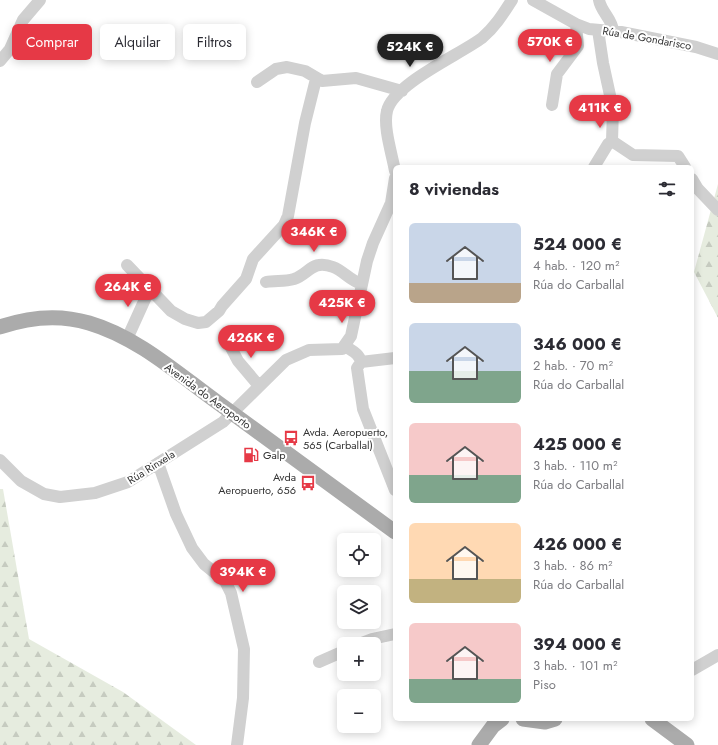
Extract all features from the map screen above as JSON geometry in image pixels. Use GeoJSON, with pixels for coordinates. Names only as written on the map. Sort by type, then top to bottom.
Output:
{"type":"FeatureCollection","features":[{"type":"Feature","properties":{"kind":"main road","name":"Avenida do Aeroporto"},"geometry":{"type":"LineString","coordinates":[[0,328],[30,319],[63,318],[88,323],[127,339],[150,354],[393,531]]}},
{"type":"Feature","properties":{"kind":"main road"},"geometry":{"type":"LineString","coordinates":[[479,745],[493,726],[499,721]]}},
{"type":"Feature","properties":{"kind":"main road"},"geometry":{"type":"LineString","coordinates":[[538,721],[548,721]]}},
{"type":"Feature","properties":{"kind":"main road"},"geometry":{"type":"LineString","coordinates":[[655,721],[687,745]]}},
{"type":"Feature","properties":{"kind":"street"},"geometry":{"type":"LineString","coordinates":[[0,61],[10,48],[23,20],[40,0]]}},
{"type":"Feature","properties":{"kind":"street"},"geometry":{"type":"LineString","coordinates":[[394,165],[386,122],[390,102],[412,82],[481,38],[495,25],[512,0]]}},
{"type":"Feature","properties":{"kind":"street","name":"Rúa de Gondarisco"},"geometry":{"type":"LineString","coordinates":[[533,0],[576,24],[598,30],[613,31],[696,47],[718,54]]}},
{"type":"Feature","properties":{"kind":"street"},"geometry":{"type":"LineString","coordinates":[[599,0],[602,12],[613,26],[613,31]]}},
{"type":"Feature","properties":{"kind":"street"},"geometry":{"type":"LineString","coordinates":[[552,105],[557,74],[578,46],[576,24]]}},
{"type":"Feature","properties":{"kind":"street"},"geometry":{"type":"LineString","coordinates":[[595,165],[608,144],[612,141],[613,108],[603,63],[598,30]]}},
{"type":"Feature","properties":{"kind":"street"},"geometry":{"type":"LineString","coordinates":[[257,82],[276,69],[287,67],[305,71],[316,79],[322,81],[356,78],[402,91]]}},
{"type":"Feature","properties":{"kind":"street"},"geometry":{"type":"LineString","coordinates":[[127,265],[170,311],[185,319],[198,323],[212,318],[246,279],[253,259],[284,225],[288,216],[316,79]]}},
{"type":"Feature","properties":{"kind":"street"},"geometry":{"type":"LineString","coordinates":[[612,141],[632,155],[678,156],[684,165]]}},
{"type":"Feature","properties":{"kind":"street"},"geometry":{"type":"LineString","coordinates":[[694,182],[698,189],[718,210]]}},
{"type":"Feature","properties":{"kind":"street"},"geometry":{"type":"LineString","coordinates":[[361,362],[357,353],[345,346],[351,336],[372,243],[391,202],[393,190]]}},
{"type":"Feature","properties":{"kind":"street"},"geometry":{"type":"LineString","coordinates":[[266,282],[274,280],[285,282],[295,279],[317,265],[331,266],[350,280],[362,284]]}},
{"type":"Feature","properties":{"kind":"street"},"geometry":{"type":"LineString","coordinates":[[127,339],[146,297],[152,292]]}},
{"type":"Feature","properties":{"kind":"street"},"geometry":{"type":"LineString","coordinates":[[228,342],[238,361],[259,386]]}},
{"type":"Feature","properties":{"kind":"street","name":"Rúa Rinxela"},"geometry":{"type":"LineString","coordinates":[[0,460],[21,481],[44,494],[60,497],[95,493],[128,482],[233,414],[286,360],[309,350],[335,350],[345,346]]}},
{"type":"Feature","properties":{"kind":"street"},"geometry":{"type":"LineString","coordinates":[[361,362],[366,363],[393,358]]}},
{"type":"Feature","properties":{"kind":"street"},"geometry":{"type":"LineString","coordinates":[[361,362],[357,368],[363,409],[393,485]]}},
{"type":"Feature","properties":{"kind":"street"},"geometry":{"type":"LineString","coordinates":[[158,463],[176,514],[192,548],[204,564],[225,581],[231,593],[244,649],[243,698],[237,745]]}},
{"type":"Feature","properties":{"kind":"street"},"geometry":{"type":"LineString","coordinates":[[381,637],[393,634]]}},
{"type":"Feature","properties":{"kind":"street"},"geometry":{"type":"LineString","coordinates":[[319,662],[337,653]]}},
{"type":"Feature","properties":{"kind":"street"},"geometry":{"type":"LineString","coordinates":[[694,669],[718,655]]}},
{"type":"Feature","properties":{"kind":"green space"},"geometry":{"type":"Polygon","coordinates":[[[718,184],[718,318],[694,272],[718,184]]]}},
{"type":"Feature","properties":{"kind":"green space"},"geometry":{"type":"Polygon","coordinates":[[[0,489],[3,489],[29,639],[123,692],[196,745],[0,745],[0,489]]]}},
{"type":"Feature","properties":{"kind":"place","name":"Avda. Aeropuerto, 565 (Carballal)"},"geometry":{"type":"Point","coordinates":[291,438]}},
{"type":"Feature","properties":{"kind":"place","name":"Galp"},"geometry":{"type":"Point","coordinates":[251,455]}},
{"type":"Feature","properties":{"kind":"place","name":"Avda Aeropuerto, 656"},"geometry":{"type":"Point","coordinates":[308,483]}}]}
